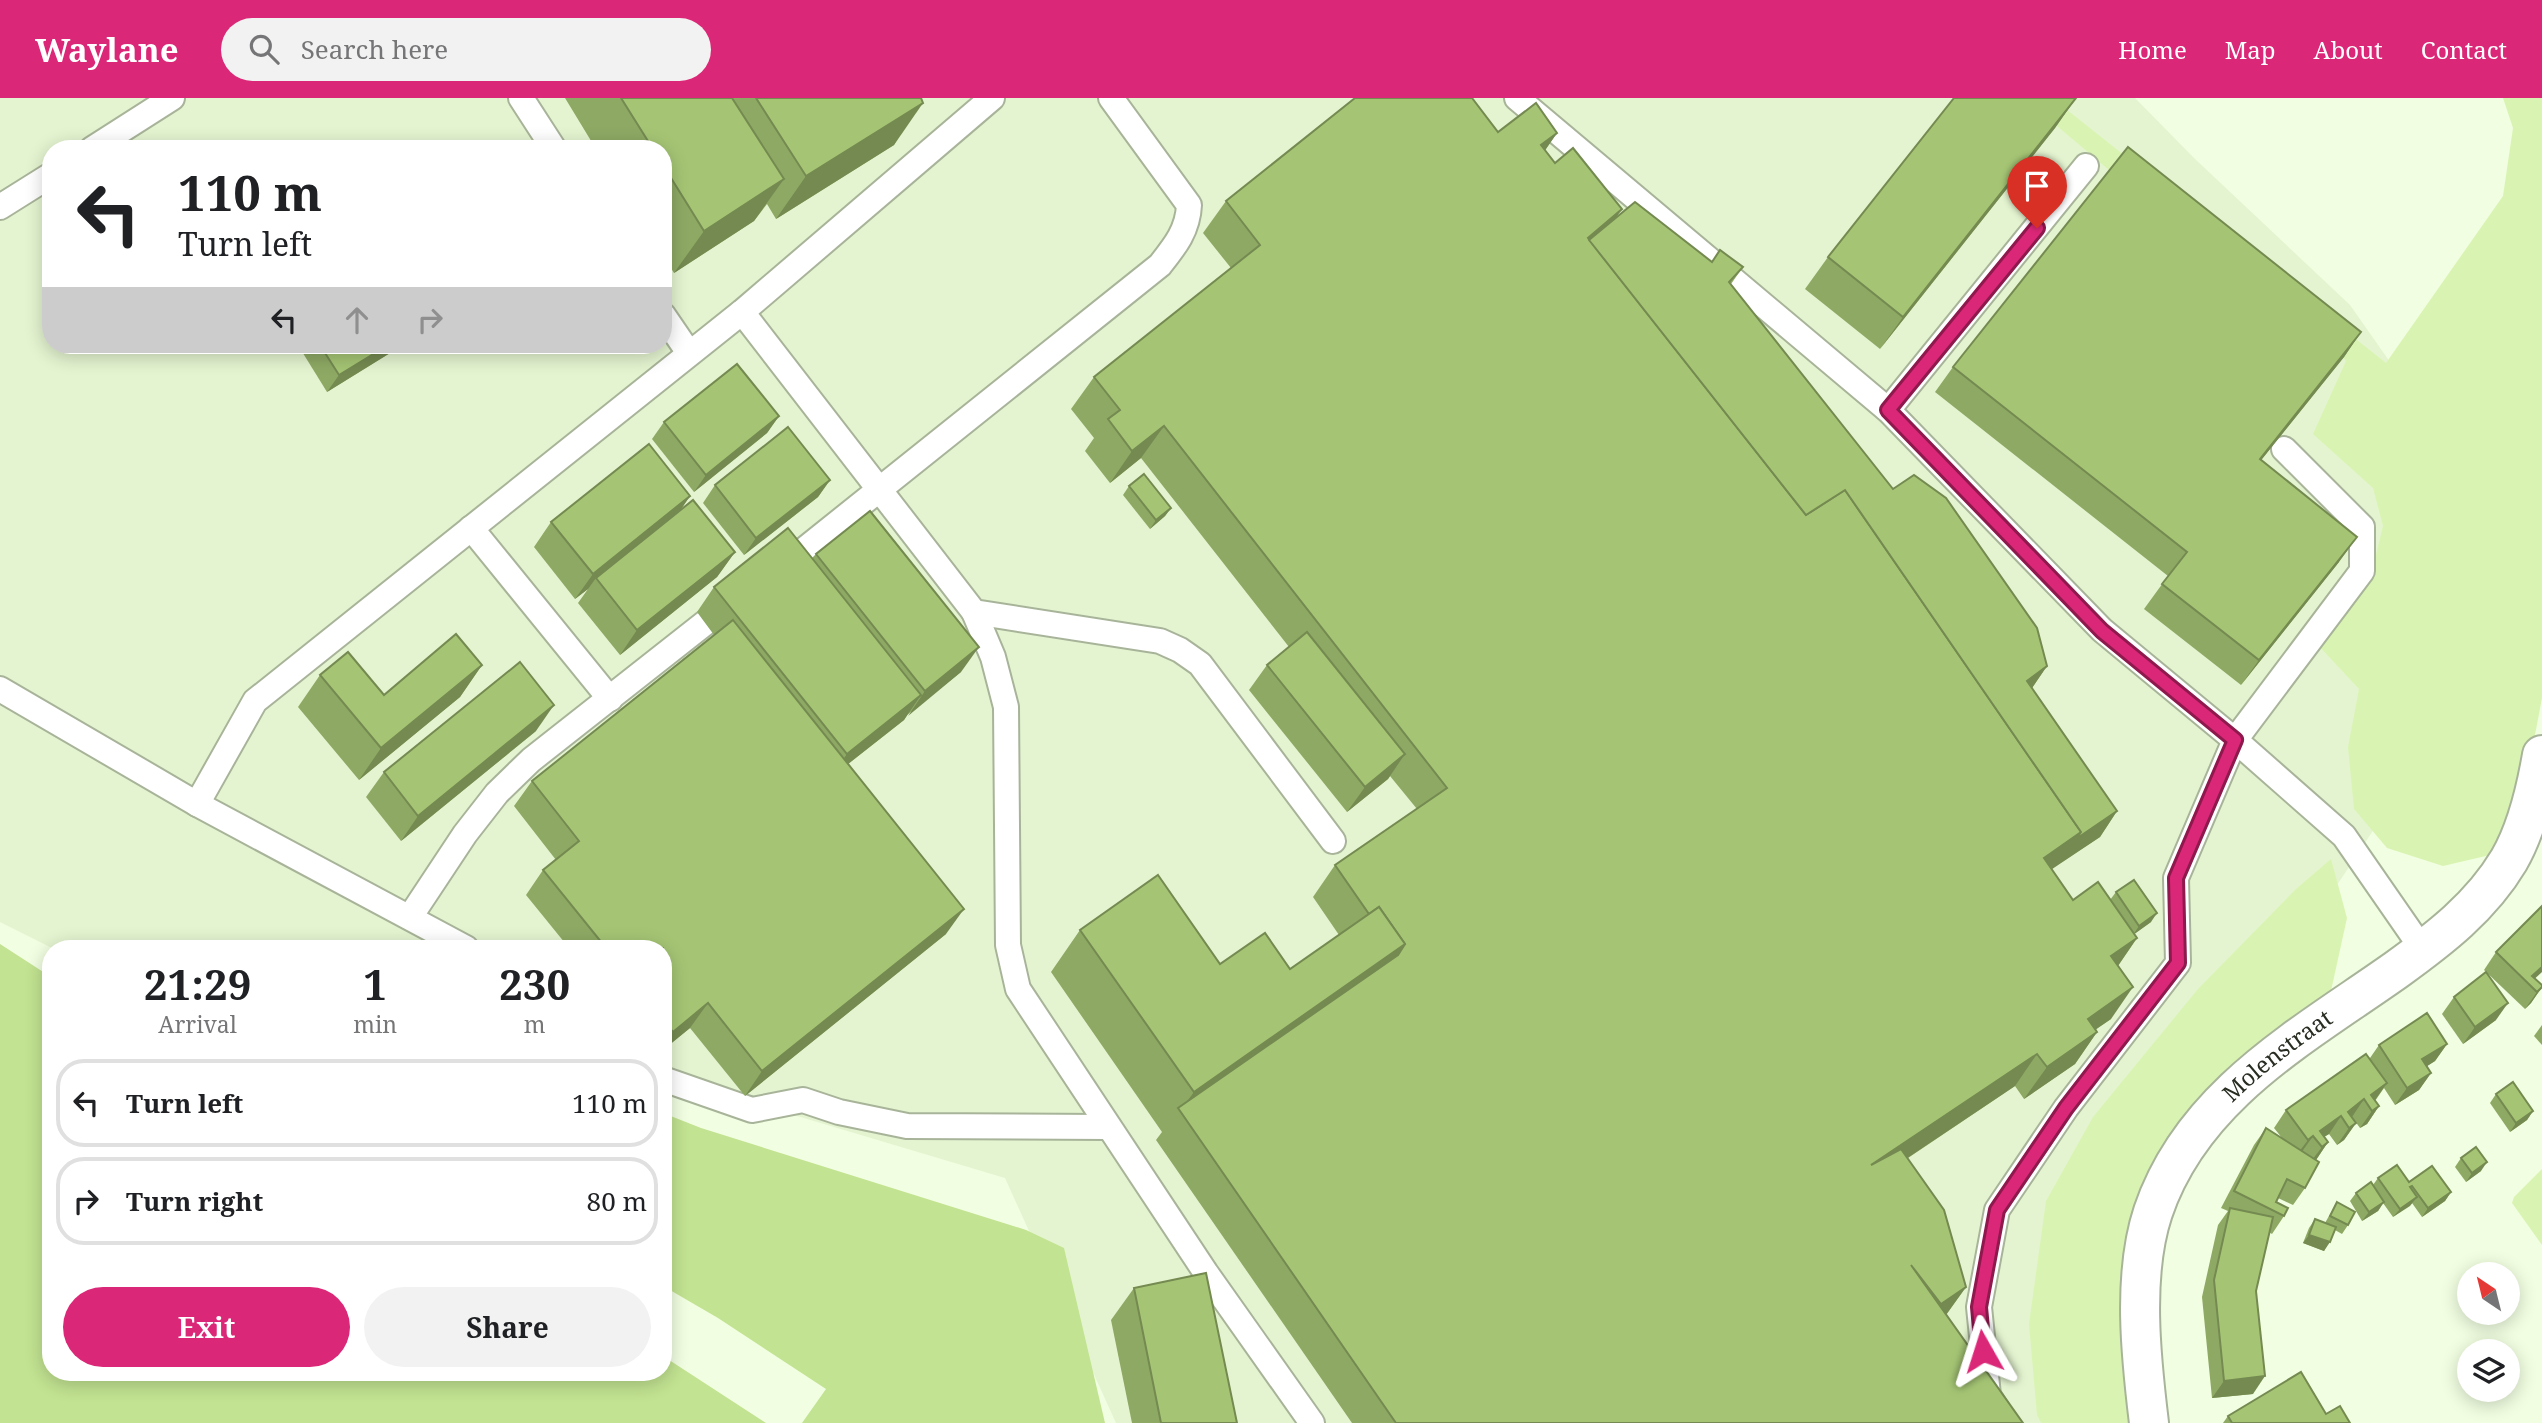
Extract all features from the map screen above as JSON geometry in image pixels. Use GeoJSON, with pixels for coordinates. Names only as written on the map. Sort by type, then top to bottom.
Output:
{"type":"FeatureCollection","features":[{"type":"Feature","properties":{"kind":"street","name":"Molenstraat"},"geometry":{"type":"LineString","coordinates":[[2149,1423],[2141,1302],[2143,1257],[2152,1214],[2166,1179],[2185,1146],[2240,1083],[2455,926],[2483,897],[2509,860],[2525,826],[2542,755]]}},
{"type":"Feature","properties":{"kind":"lane"},"geometry":{"type":"LineString","coordinates":[[106,140],[172,98]]}},
{"type":"Feature","properties":{"kind":"lane"},"geometry":{"type":"LineString","coordinates":[[521,98],[548,140]]}},
{"type":"Feature","properties":{"kind":"lane"},"geometry":{"type":"LineString","coordinates":[[800,553],[1160,265],[1179,241],[1188,220],[1189,205],[1111,98]]}},
{"type":"Feature","properties":{"kind":"lane"},"geometry":{"type":"LineString","coordinates":[[1517,98],[1888,410],[2102,631],[2235,740],[2344,836],[2423,950]]}},
{"type":"Feature","properties":{"kind":"lane"},"geometry":{"type":"LineString","coordinates":[[197,804],[255,701],[741,312],[979,102]]}},
{"type":"Feature","properties":{"kind":"lane"},"geometry":{"type":"LineString","coordinates":[[1888,410],[2086,166]]}},
{"type":"Feature","properties":{"kind":"lane"},"geometry":{"type":"LineString","coordinates":[[0,207],[42,181]]}},
{"type":"Feature","properties":{"kind":"lane"},"geometry":{"type":"LineString","coordinates":[[741,312],[974,612],[993,657],[1006,707],[1008,945],[1018,989],[1107,1127],[1312,1423]]}},
{"type":"Feature","properties":{"kind":"lane"},"geometry":{"type":"LineString","coordinates":[[672,329],[688,353]]}},
{"type":"Feature","properties":{"kind":"lane"},"geometry":{"type":"LineString","coordinates":[[2005,1423],[1988,1395],[1979,1307],[1997,1210],[2066,1108],[2178,963],[2176,878],[2235,740],[2362,571],[2362,527],[2284,449]]}},
{"type":"Feature","properties":{"kind":"lane"},"geometry":{"type":"LineString","coordinates":[[471,528],[610,698]]}},
{"type":"Feature","properties":{"kind":"lane"},"geometry":{"type":"LineString","coordinates":[[974,612],[1160,641],[1180,650],[1200,664],[1333,842]]}},
{"type":"Feature","properties":{"kind":"lane"},"geometry":{"type":"LineString","coordinates":[[410,917],[465,834],[497,793],[531,760],[705,623]]}},
{"type":"Feature","properties":{"kind":"lane"},"geometry":{"type":"LineString","coordinates":[[0,689],[197,804],[452,940]]}},
{"type":"Feature","properties":{"kind":"lane"},"geometry":{"type":"LineString","coordinates":[[672,1082],[752,1110],[803,1100],[839,1112],[907,1126],[1107,1127]]}},
{"type":"Feature","properties":{"kind":"shaded area"},"geometry":{"type":"Polygon","coordinates":[[[0,98],[2135,98],[2195,159],[2350,305],[2470,476],[2413,770],[2092,1256],[2128,1423],[1116,1423],[1005,1178],[672,1079],[672,940],[42,940],[42,943],[0,922],[0,98]]]}},
{"type":"Feature","properties":{"kind":"shaded area"},"geometry":{"type":"Polygon","coordinates":[[[2024,98],[2052,98],[2386,363],[2503,196],[2513,128],[2503,98],[2542,98],[2542,698],[2527,777],[2511,825],[2490,855],[2443,866],[2387,848],[2354,809],[2348,747],[2359,689],[2317,644],[2372,571],[2383,526],[2373,488],[2313,434],[2346,361],[2336,347],[2109,170],[2024,98]]]}},
{"type":"Feature","properties":{"kind":"shaded area"},"geometry":{"type":"Polygon","coordinates":[[[2331,859],[2347,918],[2329,1000],[2216,1088],[2124,1350],[2126,1401],[2132,1423],[2041,1423],[2037,1415],[2029,1324],[2046,1201],[2093,1117],[2198,989],[2296,889],[2331,859]]]}},
{"type":"Feature","properties":{"kind":"shaded area"},"geometry":{"type":"Polygon","coordinates":[[[0,944],[42,971],[42,1381],[672,1381],[672,1362],[766,1423],[0,1423],[0,944]]]}},
{"type":"Feature","properties":{"kind":"shaded area"},"geometry":{"type":"Polygon","coordinates":[[[672,1117],[1026,1230],[1064,1248],[1105,1423],[802,1423],[826,1389],[672,1291],[672,1117]]]}},
{"type":"Feature","properties":{"kind":"shaded area"},"geometry":{"type":"Polygon","coordinates":[[[2542,1169],[2542,1245],[2512,1203],[2514,1197],[2542,1169]]]}},
{"type":"Feature","properties":{"kind":"building"},"geometry":{"type":"Polygon","coordinates":[[[621,98],[732,98],[784,179],[704,231],[672,179],[672,140],[647,140],[621,98]]]}},
{"type":"Feature","properties":{"kind":"building"},"geometry":{"type":"Polygon","coordinates":[[[756,98],[921,98],[923,103],[806,176],[756,98]]]}},
{"type":"Feature","properties":{"kind":"building"},"geometry":{"type":"Polygon","coordinates":[[[1355,98],[1472,98],[1498,132],[1536,103],[1557,133],[1541,145],[1555,163],[1573,148],[1622,209],[1588,238],[1806,515],[1845,490],[2081,832],[2044,858],[2073,900],[2098,882],[2137,938],[2111,956],[2133,987],[2088,1019],[2097,1032],[2047,1067],[2037,1054],[1871,1165],[1901,1149],[1944,1210],[1966,1287],[1941,1304],[1911,1265],[2023,1423],[1396,1423],[1178,1108],[1398,955],[1405,944],[1379,907],[1369,914],[1335,865],[1447,788],[1164,426],[1132,451],[1108,419],[1120,410],[1094,377],[1260,245],[1226,201],[1355,98]]]}},
{"type":"Feature","properties":{"kind":"building"},"geometry":{"type":"Polygon","coordinates":[[[1954,98],[2076,98],[1903,317],[1828,257],[1954,98]]]}},
{"type":"Feature","properties":{"kind":"building"},"geometry":{"type":"Polygon","coordinates":[[[2128,147],[2361,332],[2260,459],[2357,537],[2259,660],[2162,584],[2187,552],[1953,367],[2128,147]]]}},
{"type":"Feature","properties":{"kind":"building"},"geometry":{"type":"Polygon","coordinates":[[[1635,202],[1712,262],[1720,250],[1743,267],[1729,282],[1893,489],[1914,475],[1946,498],[2037,628],[2047,666],[2027,681],[2117,811],[2076,839],[2081,832],[1845,490],[1806,515],[1589,240],[1635,202]]]}},
{"type":"Feature","properties":{"kind":"building"},"geometry":{"type":"Polygon","coordinates":[[[326,354],[373,354],[339,375],[326,354]]]}},
{"type":"Feature","properties":{"kind":"building"},"geometry":{"type":"Polygon","coordinates":[[[737,364],[779,416],[706,475],[664,422],[737,364]]]}},
{"type":"Feature","properties":{"kind":"building"},"geometry":{"type":"Polygon","coordinates":[[[788,427],[830,480],[756,538],[715,485],[788,427]]]}},
{"type":"Feature","properties":{"kind":"building"},"geometry":{"type":"Polygon","coordinates":[[[649,444],[690,496],[593,574],[551,522],[649,444]]]}},
{"type":"Feature","properties":{"kind":"building"},"geometry":{"type":"Polygon","coordinates":[[[1144,474],[1171,508],[1156,520],[1129,486],[1144,474]]]}},
{"type":"Feature","properties":{"kind":"building"},"geometry":{"type":"Polygon","coordinates":[[[693,500],[735,552],[637,630],[596,578],[693,500]]]}},
{"type":"Feature","properties":{"kind":"building"},"geometry":{"type":"Polygon","coordinates":[[[870,511],[979,647],[925,691],[816,554],[870,511]]]}},
{"type":"Feature","properties":{"kind":"building"},"geometry":{"type":"Polygon","coordinates":[[[788,528],[921,695],[847,754],[714,587],[788,528]]]}},
{"type":"Feature","properties":{"kind":"building"},"geometry":{"type":"Polygon","coordinates":[[[733,620],[964,909],[762,1071],[708,1003],[672,1031],[672,940],[600,940],[543,870],[579,841],[532,781],[733,620]]]}},
{"type":"Feature","properties":{"kind":"building"},"geometry":{"type":"Polygon","coordinates":[[[1307,632],[1405,754],[1365,787],[1267,665],[1307,632]]]}},
{"type":"Feature","properties":{"kind":"building"},"geometry":{"type":"Polygon","coordinates":[[[456,634],[482,665],[381,748],[320,675],[348,652],[384,695],[456,634]]]}},
{"type":"Feature","properties":{"kind":"building"},"geometry":{"type":"Polygon","coordinates":[[[520,662],[554,705],[418,816],[384,772],[520,662]]]}},
{"type":"Feature","properties":{"kind":"building"},"geometry":{"type":"Polygon","coordinates":[[[1158,875],[1220,964],[1265,933],[1290,969],[1379,907],[1405,944],[1194,1092],[1080,930],[1158,875]]]}},
{"type":"Feature","properties":{"kind":"building"},"geometry":{"type":"Polygon","coordinates":[[[2134,880],[2157,913],[2139,926],[2116,892],[2134,880]]]}},
{"type":"Feature","properties":{"kind":"building"},"geometry":{"type":"Polygon","coordinates":[[[2542,906],[2542,967],[2532,976],[2542,985],[2537,992],[2496,952],[2542,906]]]}},
{"type":"Feature","properties":{"kind":"building"},"geometry":{"type":"Polygon","coordinates":[[[2486,972],[2508,1003],[2475,1027],[2454,997],[2486,972]]]}},
{"type":"Feature","properties":{"kind":"building"},"geometry":{"type":"Polygon","coordinates":[[[2427,1013],[2447,1044],[2422,1059],[2431,1073],[2407,1088],[2379,1045],[2427,1013]]]}},
{"type":"Feature","properties":{"kind":"building"},"geometry":{"type":"Polygon","coordinates":[[[2366,1054],[2387,1083],[2371,1095],[2379,1106],[2372,1111],[2364,1099],[2348,1112],[2356,1123],[2349,1128],[2341,1116],[2320,1131],[2328,1142],[2322,1147],[2313,1136],[2308,1140],[2286,1110],[2366,1054]]]}},
{"type":"Feature","properties":{"kind":"building"},"geometry":{"type":"Polygon","coordinates":[[[2513,1082],[2533,1111],[2516,1123],[2496,1094],[2513,1082]]]}},
{"type":"Feature","properties":{"kind":"building"},"geometry":{"type":"Polygon","coordinates":[[[2266,1128],[2319,1162],[2305,1188],[2287,1179],[2276,1202],[2288,1208],[2284,1216],[2234,1191],[2266,1128]]]}},
{"type":"Feature","properties":{"kind":"building"},"geometry":{"type":"Polygon","coordinates":[[[2476,1147],[2487,1162],[2472,1173],[2461,1158],[2476,1147]]]}},
{"type":"Feature","properties":{"kind":"building"},"geometry":{"type":"Polygon","coordinates":[[[2397,1165],[2409,1182],[2432,1166],[2451,1192],[2428,1208],[2412,1186],[2410,1187],[2417,1197],[2400,1209],[2378,1178],[2397,1165]]]}},
{"type":"Feature","properties":{"kind":"building"},"geometry":{"type":"Polygon","coordinates":[[[2371,1182],[2384,1202],[2369,1212],[2356,1193],[2371,1182]]]}},
{"type":"Feature","properties":{"kind":"building"},"geometry":{"type":"Polygon","coordinates":[[[2337,1202],[2355,1212],[2348,1225],[2330,1216],[2337,1202]]]}},
{"type":"Feature","properties":{"kind":"building"},"geometry":{"type":"Polygon","coordinates":[[[2230,1208],[2273,1217],[2256,1291],[2265,1376],[2224,1381],[2214,1280],[2230,1208]]]}},
{"type":"Feature","properties":{"kind":"building"},"geometry":{"type":"Polygon","coordinates":[[[2315,1219],[2336,1227],[2330,1242],[2309,1235],[2315,1219]]]}},
{"type":"Feature","properties":{"kind":"building"},"geometry":{"type":"Polygon","coordinates":[[[1206,1273],[1237,1423],[1161,1423],[1134,1288],[1206,1273]]]}},
{"type":"Feature","properties":{"kind":"building"},"geometry":{"type":"Polygon","coordinates":[[[2301,1372],[2326,1414],[2340,1406],[2350,1423],[2232,1423],[2228,1416],[2301,1372]]]}},
{"type":"Feature","properties":{"kind":"route"},"geometry":{"type":"LineString","coordinates":[[1983,1351],[1979,1307],[1997,1210],[2066,1108],[2178,963],[2176,878],[2235,740],[2102,631],[1888,410],[2037,228]]}}]}
